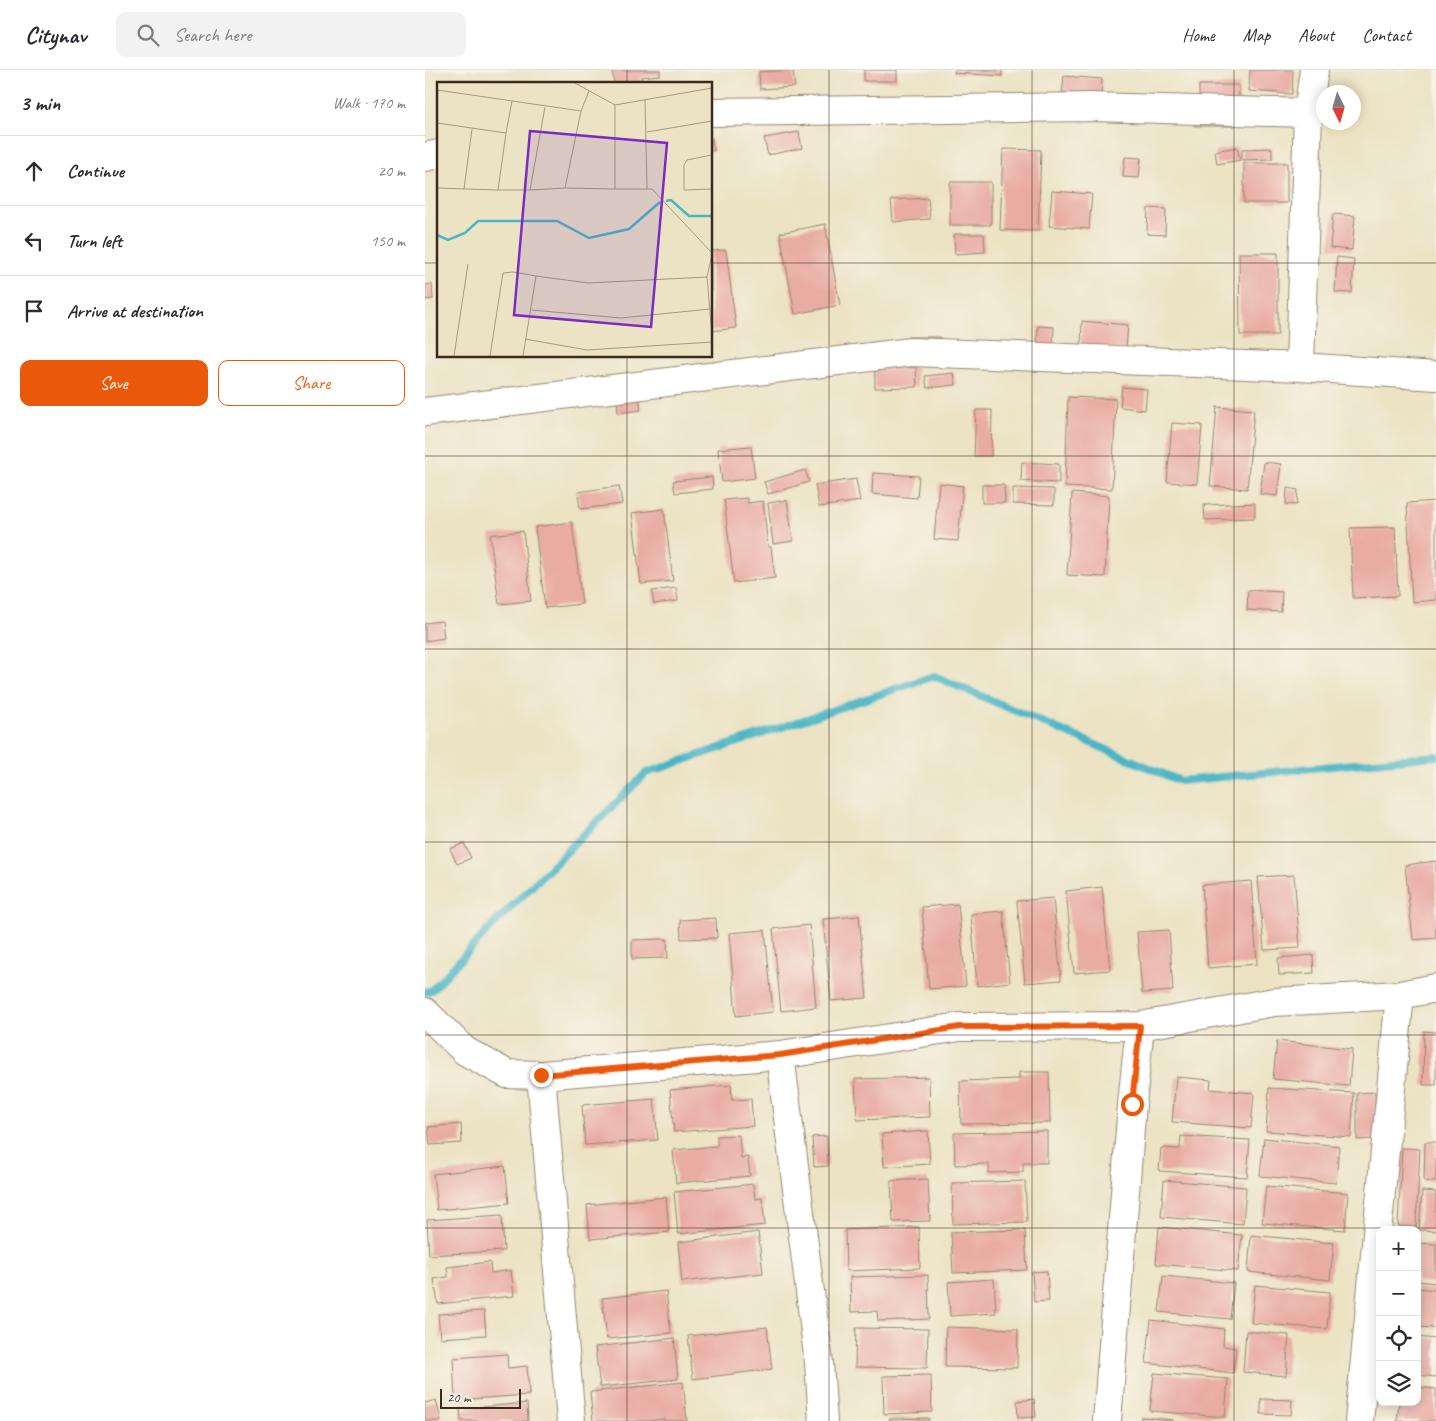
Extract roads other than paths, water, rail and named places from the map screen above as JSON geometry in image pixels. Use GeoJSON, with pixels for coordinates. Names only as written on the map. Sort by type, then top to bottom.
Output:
{"type":"FeatureCollection","features":[{"type":"Feature","properties":{"kind":"street"},"geometry":{"type":"LineString","coordinates":[[1301,367],[1308,113],[1314,70]]}},
{"type":"Feature","properties":{"kind":"street"},"geometry":{"type":"LineString","coordinates":[[713,112],[1092,106],[1308,113]]}},
{"type":"Feature","properties":{"kind":"street"},"geometry":{"type":"LineString","coordinates":[[425,412],[911,352],[1301,367],[1436,376]]}},
{"type":"Feature","properties":{"kind":"street"},"geometry":{"type":"LineString","coordinates":[[425,1012],[465,1051],[507,1074],[541,1075],[780,1055],[960,1027],[1140,1026],[1274,1002],[1399,995],[1436,988]]}},
{"type":"Feature","properties":{"kind":"street"},"geometry":{"type":"LineString","coordinates":[[1359,1421],[1399,995]]}},
{"type":"Feature","properties":{"kind":"street"},"geometry":{"type":"LineString","coordinates":[[1107,1421],[1131,1114],[1140,1026]]}},
{"type":"Feature","properties":{"kind":"street"},"geometry":{"type":"LineString","coordinates":[[780,1055],[819,1363],[823,1421]]}},
{"type":"Feature","properties":{"kind":"street"},"geometry":{"type":"LineString","coordinates":[[541,1075],[571,1421]]}},
{"type":"Feature","properties":{"kind":"waterway"},"geometry":{"type":"LineString","coordinates":[[425,992],[432,990],[492,926],[646,773],[934,676],[1180,781],[1436,756]]}}]}
